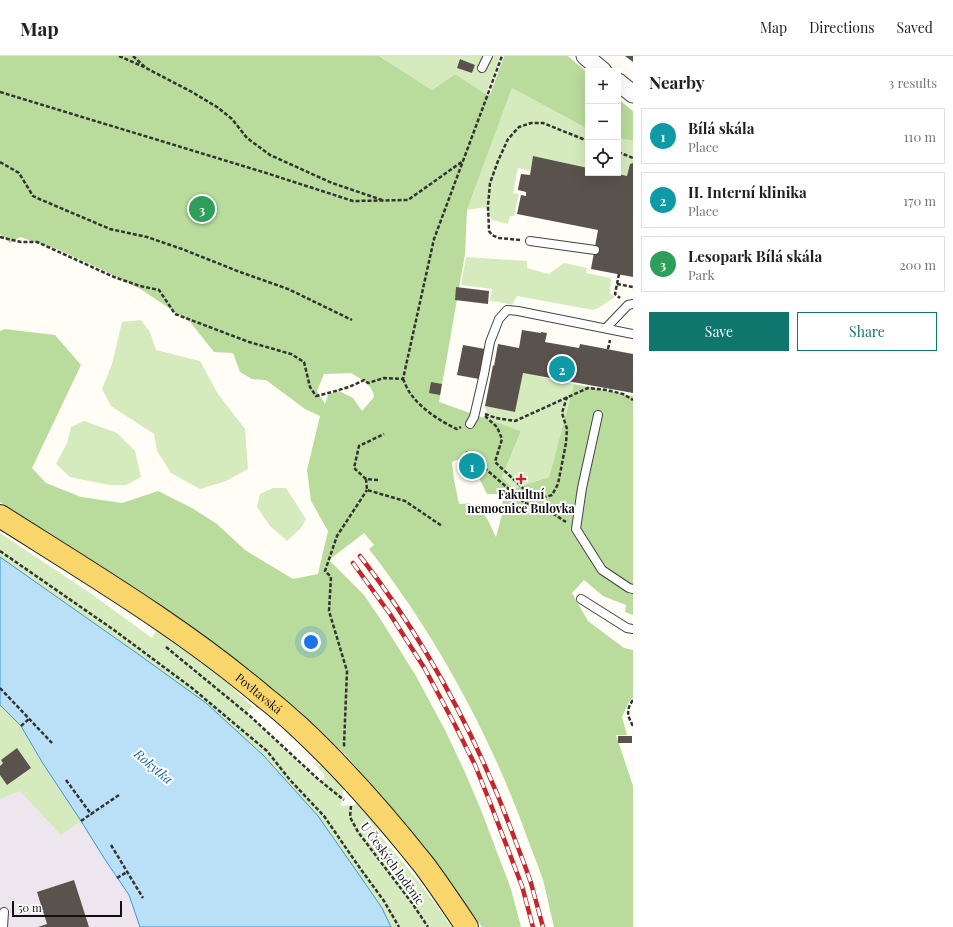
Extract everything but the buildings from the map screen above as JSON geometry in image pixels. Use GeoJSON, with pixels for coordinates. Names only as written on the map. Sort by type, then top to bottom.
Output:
{"type":"FeatureCollection","features":[{"type":"Feature","properties":{"kind":"main road","name":"Povltavská"},"geometry":{"type":"LineString","coordinates":[[0,516],[154,615],[208,652],[250,684],[298,725],[330,756],[389,822],[424,866],[467,927]]}},
{"type":"Feature","properties":{"kind":"street"},"geometry":{"type":"LineString","coordinates":[[585,56],[599,68]]}},
{"type":"Feature","properties":{"kind":"street"},"geometry":{"type":"LineString","coordinates":[[621,84],[633,94]]}},
{"type":"Feature","properties":{"kind":"lane"},"geometry":{"type":"LineString","coordinates":[[482,68],[488,56]]}},
{"type":"Feature","properties":{"kind":"lane"},"geometry":{"type":"LineString","coordinates":[[530,241],[595,250]]}},
{"type":"Feature","properties":{"kind":"lane"},"geometry":{"type":"LineString","coordinates":[[606,328],[628,305],[633,304]]}},
{"type":"Feature","properties":{"kind":"lane"},"geometry":{"type":"LineString","coordinates":[[470,424],[474,418],[490,342],[499,319],[507,310],[633,334]]}},
{"type":"Feature","properties":{"kind":"lane"},"geometry":{"type":"LineString","coordinates":[[598,415],[582,488],[576,529],[602,570],[633,590]]}},
{"type":"Feature","properties":{"kind":"lane"},"geometry":{"type":"LineString","coordinates":[[581,599],[627,628],[633,629]]}},
{"type":"Feature","properties":{"kind":"lane"},"geometry":{"type":"LineString","coordinates":[[3,927],[4,912]]}},
{"type":"Feature","properties":{"kind":"path"},"geometry":{"type":"LineString","coordinates":[[119,56],[146,68],[217,107],[232,119],[247,138],[270,155],[332,183],[384,200]]}},
{"type":"Feature","properties":{"kind":"path"},"geometry":{"type":"LineString","coordinates":[[133,56],[146,68]]}},
{"type":"Feature","properties":{"kind":"path"},"geometry":{"type":"LineString","coordinates":[[470,424],[457,429],[445,423],[422,407],[410,393],[403,379],[434,239],[502,56]]}},
{"type":"Feature","properties":{"kind":"path"},"geometry":{"type":"LineString","coordinates":[[0,92],[353,201],[408,200],[463,161]]}},
{"type":"Feature","properties":{"kind":"path"},"geometry":{"type":"LineString","coordinates":[[530,241],[499,238],[492,235],[489,231],[488,206],[490,183],[508,139],[519,127],[531,123],[543,123],[586,140]]}},
{"type":"Feature","properties":{"kind":"path"},"geometry":{"type":"LineString","coordinates":[[621,153],[633,158]]}},
{"type":"Feature","properties":{"kind":"path"},"geometry":{"type":"LineString","coordinates":[[0,162],[19,174],[33,196],[37,198],[110,229],[147,237],[288,289],[352,320]]}},
{"type":"Feature","properties":{"kind":"path"},"geometry":{"type":"LineString","coordinates":[[0,237],[21,242],[37,242],[114,277],[140,286],[159,290],[175,314],[250,342],[291,354],[304,362],[310,387],[316,396],[335,392],[364,380],[368,383],[384,378],[403,379]]}},
{"type":"Feature","properties":{"kind":"path"},"geometry":{"type":"LineString","coordinates":[[615,294],[619,274]]}},
{"type":"Feature","properties":{"kind":"path"},"geometry":{"type":"LineString","coordinates":[[617,284],[633,287]]}},
{"type":"Feature","properties":{"kind":"path"},"geometry":{"type":"LineString","coordinates":[[608,349],[609,344]]}},
{"type":"Feature","properties":{"kind":"path"},"geometry":{"type":"LineString","coordinates":[[567,397],[562,413],[567,429],[566,443],[558,484],[552,495],[542,498],[527,492],[495,462],[502,439],[497,427],[482,413],[496,418],[515,421],[567,397],[588,388],[607,390],[622,394],[633,400]]}},
{"type":"Feature","properties":{"kind":"path"},"geometry":{"type":"LineString","coordinates":[[348,750],[344,745],[347,671],[329,611],[331,577],[325,571],[337,536],[368,490],[366,479],[354,468],[359,446],[384,434]]}},
{"type":"Feature","properties":{"kind":"path"},"geometry":{"type":"LineString","coordinates":[[466,452],[525,503],[546,509],[576,529]]}},
{"type":"Feature","properties":{"kind":"path"},"geometry":{"type":"LineString","coordinates":[[366,479],[378,480]]}},
{"type":"Feature","properties":{"kind":"path"},"geometry":{"type":"LineString","coordinates":[[368,490],[406,501],[442,526]]}},
{"type":"Feature","properties":{"kind":"path"},"geometry":{"type":"LineString","coordinates":[[0,551],[114,630],[186,683],[267,751],[290,780],[324,816],[384,901],[399,927]]}},
{"type":"Feature","properties":{"kind":"path"},"geometry":{"type":"LineString","coordinates":[[165,646],[250,716],[318,779],[321,775]]}},
{"type":"Feature","properties":{"kind":"path"},"geometry":{"type":"LineString","coordinates":[[0,688],[52,743]]}},
{"type":"Feature","properties":{"kind":"path"},"geometry":{"type":"LineString","coordinates":[[633,700],[627,712],[633,726]]}},
{"type":"Feature","properties":{"kind":"path"},"geometry":{"type":"LineString","coordinates":[[250,716],[254,712]]}},
{"type":"Feature","properties":{"kind":"path"},"geometry":{"type":"LineString","coordinates":[[21,726],[29,719]]}},
{"type":"Feature","properties":{"kind":"path","name":"U Českých loděnic"},"geometry":{"type":"LineString","coordinates":[[318,779],[351,806],[350,817],[358,832],[412,903],[428,927]]}},
{"type":"Feature","properties":{"kind":"path"},"geometry":{"type":"LineString","coordinates":[[66,780],[91,814]]}},
{"type":"Feature","properties":{"kind":"path"},"geometry":{"type":"LineString","coordinates":[[82,820],[118,795]]}},
{"type":"Feature","properties":{"kind":"path"},"geometry":{"type":"LineString","coordinates":[[111,846],[143,898]]}},
{"type":"Feature","properties":{"kind":"path"},"geometry":{"type":"LineString","coordinates":[[117,878],[127,872]]}},
{"type":"Feature","properties":{"kind":"shaded area"},"geometry":{"type":"Polygon","coordinates":[[[0,705],[42,762],[129,895],[140,927],[0,927],[0,705]]]}},
{"type":"Feature","properties":{"kind":"green space"},"geometry":{"type":"Polygon","coordinates":[[[0,56],[379,56],[432,90],[455,74],[486,94],[490,95],[504,56],[568,56],[585,70],[585,127],[512,88],[467,210],[465,254],[439,402],[521,431],[502,477],[513,489],[549,477],[574,384],[633,396],[633,615],[625,612],[626,605],[603,596],[584,580],[572,593],[588,621],[624,648],[633,650],[633,698],[630,700],[622,717],[627,735],[616,735],[633,786],[633,927],[554,927],[541,873],[508,789],[475,717],[437,647],[393,581],[369,549],[374,545],[364,533],[329,560],[364,595],[416,676],[445,730],[481,810],[511,889],[521,927],[482,927],[425,847],[345,754],[185,623],[0,502],[0,331],[5,329],[55,335],[81,365],[32,468],[46,483],[81,497],[122,503],[158,491],[192,508],[217,524],[245,550],[293,579],[318,574],[328,531],[311,501],[307,470],[320,416],[305,409],[266,380],[252,379],[240,372],[233,353],[214,352],[190,322],[142,290],[59,250],[20,237],[10,243],[0,234],[0,56]],[[351,373],[324,374],[317,391],[325,404],[328,395],[339,391],[353,398],[362,411],[374,397],[369,386],[351,373]],[[459,459],[452,462],[459,504],[471,504],[480,509],[496,537],[503,511],[502,494],[487,494],[472,466],[459,459]]]}},
{"type":"Feature","properties":{"kind":"green space"},"geometry":{"type":"Polygon","coordinates":[[[379,56],[501,56],[486,94],[455,74],[432,90],[379,56]],[[461,59],[457,68],[472,73],[475,65],[461,59]]]}},
{"type":"Feature","properties":{"kind":"green space"},"geometry":{"type":"Polygon","coordinates":[[[512,88],[585,127],[585,167],[533,156],[530,171],[518,168],[513,193],[519,194],[514,216],[510,216],[508,224],[492,220],[485,207],[467,210],[512,88]]]}},
{"type":"Feature","properties":{"kind":"green space"},"geometry":{"type":"Polygon","coordinates":[[[621,101],[633,111],[633,141],[621,139],[621,101]]]}},
{"type":"Feature","properties":{"kind":"green space"},"geometry":{"type":"Polygon","coordinates":[[[621,139],[633,141],[633,163],[630,164],[627,176],[621,175],[621,139]]]}},
{"type":"Feature","properties":{"kind":"green space"},"geometry":{"type":"Polygon","coordinates":[[[466,257],[527,261],[527,268],[549,274],[564,263],[587,268],[586,273],[611,278],[610,293],[615,297],[593,310],[517,296],[512,305],[490,301],[492,289],[461,285],[466,257]]]}},
{"type":"Feature","properties":{"kind":"green space"},"geometry":{"type":"Polygon","coordinates":[[[141,320],[150,332],[156,350],[200,361],[218,394],[245,429],[248,469],[226,481],[200,489],[171,473],[157,451],[154,434],[111,406],[102,389],[112,364],[122,322],[141,320]]]}},
{"type":"Feature","properties":{"kind":"green space"},"geometry":{"type":"Polygon","coordinates":[[[523,373],[574,384],[549,477],[513,489],[502,477],[521,431],[489,420],[485,406],[515,412],[523,373]]]}},
{"type":"Feature","properties":{"kind":"green space"},"geometry":{"type":"Polygon","coordinates":[[[84,421],[117,433],[135,451],[141,477],[126,485],[109,485],[70,477],[56,464],[67,443],[71,427],[84,421]]]}},
{"type":"Feature","properties":{"kind":"green space"},"geometry":{"type":"Polygon","coordinates":[[[273,488],[286,488],[306,519],[301,528],[287,541],[270,526],[257,507],[260,494],[273,488]]]}},
{"type":"Feature","properties":{"kind":"green space"},"geometry":{"type":"Polygon","coordinates":[[[0,533],[93,595],[152,638],[157,629],[216,672],[254,708],[250,708],[246,714],[320,782],[324,778],[324,774],[311,760],[329,772],[341,783],[343,787],[343,794],[341,806],[354,805],[356,803],[360,804],[386,834],[379,834],[420,883],[452,927],[391,927],[382,908],[318,816],[263,755],[206,703],[0,557],[0,533]]]}},
{"type":"Feature","properties":{"kind":"green space"},"geometry":{"type":"Polygon","coordinates":[[[0,705],[21,726],[42,762],[81,821],[61,835],[20,791],[0,799],[0,775],[7,785],[31,768],[17,748],[1,760],[3,763],[0,766],[0,705]]]}},
{"type":"Feature","properties":{"kind":"water","name":"Rokytka"},"geometry":{"type":"Polygon","coordinates":[[[0,557],[206,703],[263,755],[318,816],[382,908],[391,927],[140,927],[129,895],[42,762],[21,726],[0,705],[0,557]]]}},
{"type":"Feature","properties":{"kind":"railway"},"geometry":{"type":"LineString","coordinates":[[360,556],[384,588],[428,656],[448,691],[484,763],[531,883],[543,927]]}},
{"type":"Feature","properties":{"kind":"railway"},"geometry":{"type":"LineString","coordinates":[[353,563],[390,614],[425,669],[475,765],[522,886],[533,927]]}},
{"type":"Feature","properties":{"kind":"place","name":"Lesopark Bílá skála"},"geometry":{"type":"Point","coordinates":[202,209]}},
{"type":"Feature","properties":{"kind":"place","name":"II. Interní klinika"},"geometry":{"type":"Point","coordinates":[562,369]}},
{"type":"Feature","properties":{"kind":"place","name":"Bílá skála"},"geometry":{"type":"Point","coordinates":[472,466]}},
{"type":"Feature","properties":{"kind":"place","name":"Fakultní nemocnice Bulovka"},"geometry":{"type":"Point","coordinates":[521,479]}}]}
